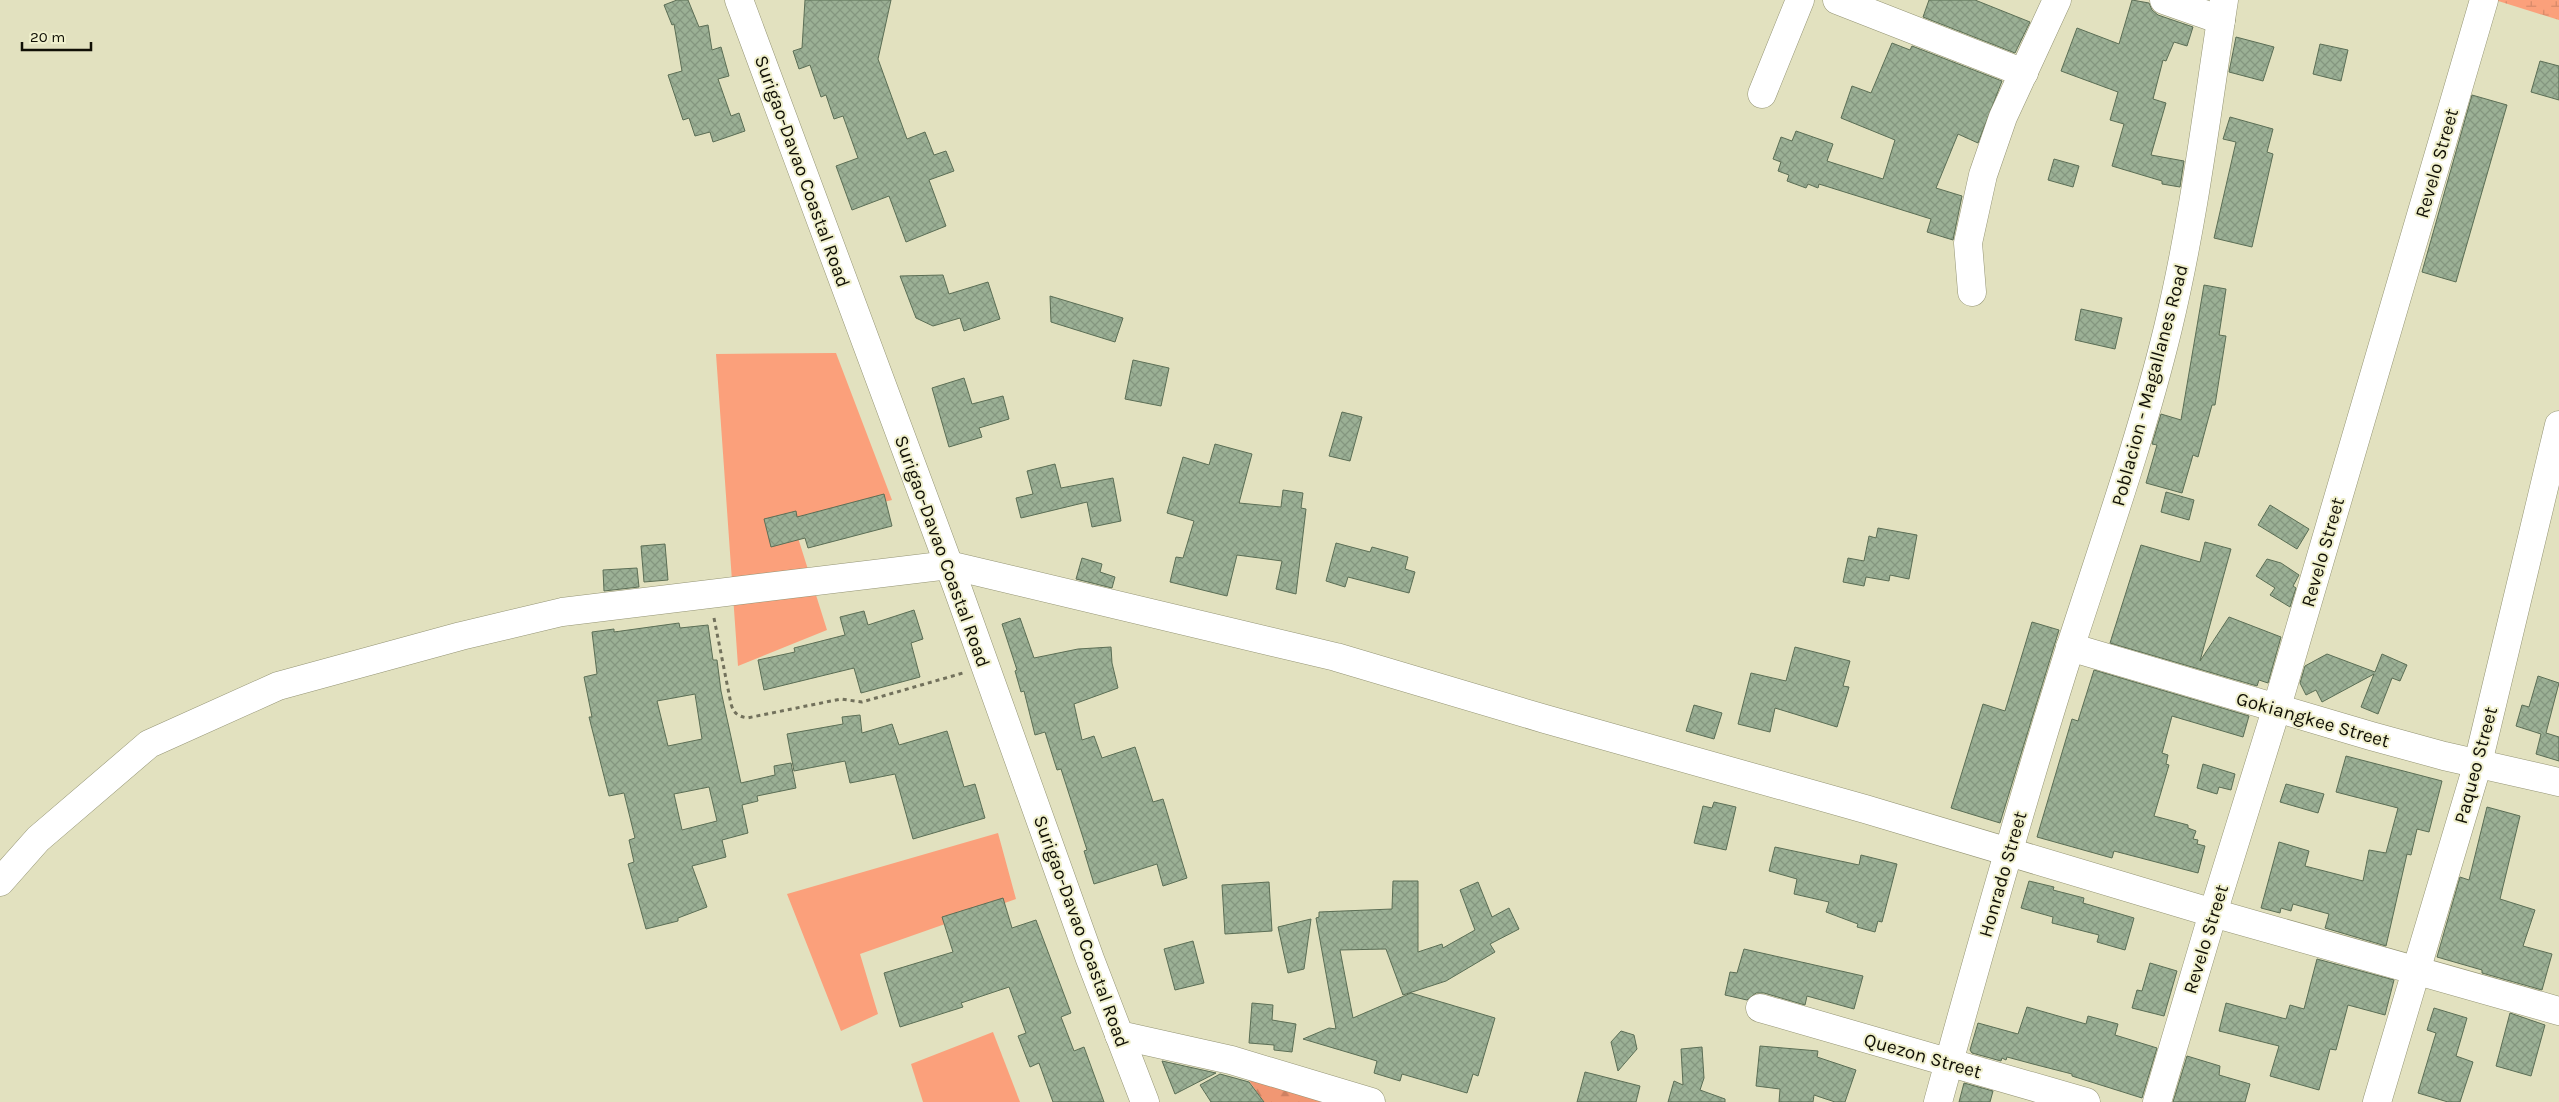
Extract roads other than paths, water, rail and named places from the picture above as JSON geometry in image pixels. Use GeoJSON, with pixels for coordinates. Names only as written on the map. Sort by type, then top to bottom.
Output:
{"type":"FeatureCollection","features":[{"type":"Feature","properties":{"kind":"main road","name":"Surigao-Davao Coastal Road"},"geometry":{"type":"LineString","coordinates":[[739,0],[949,565],[1145,1102]]}},
{"type":"Feature","properties":{"kind":"main road"},"geometry":{"type":"LineString","coordinates":[[1762,94],[1800,0]]}},
{"type":"Feature","properties":{"kind":"main road"},"geometry":{"type":"LineString","coordinates":[[1837,0],[2024,73]]}},
{"type":"Feature","properties":{"kind":"main road"},"geometry":{"type":"LineString","coordinates":[[1972,292],[1968,243],[1984,175],[2003,117],[2057,0]]}},
{"type":"Feature","properties":{"kind":"main road"},"geometry":{"type":"LineString","coordinates":[[2164,0],[2222,10]]}},
{"type":"Feature","properties":{"kind":"main road","name":"Revelo Street"},"geometry":{"type":"LineString","coordinates":[[2157,1102],[2212,912],[2276,710],[2484,0]]}},
{"type":"Feature","properties":{"kind":"main road","name":"Poblacion - Magallanes Road"},"geometry":{"type":"LineString","coordinates":[[2070,647],[2130,465],[2168,328],[2194,207],[2222,10]]}},
{"type":"Feature","properties":{"kind":"main road","name":"Paqueo Street"},"geometry":{"type":"LineString","coordinates":[[2377,1102],[2478,763],[2559,425]]}},
{"type":"Feature","properties":{"kind":"main road"},"geometry":{"type":"LineString","coordinates":[[0,882],[38,839],[150,744],[278,686],[461,636],[562,612],[949,565],[1336,657],[1563,725],[2008,851],[2212,912],[2559,1011]]}},
{"type":"Feature","properties":{"kind":"main road","name":"Gokiangkee Street"},"geometry":{"type":"LineString","coordinates":[[2070,647],[2276,710],[2478,763],[2559,782]]}},
{"type":"Feature","properties":{"kind":"main road","name":"Honrado Street"},"geometry":{"type":"LineString","coordinates":[[1938,1102],[2008,851],[2070,647]]}},
{"type":"Feature","properties":{"kind":"main road","name":"Quezon Street"},"geometry":{"type":"LineString","coordinates":[[1760,1008],[2086,1102]]}},
{"type":"Feature","properties":{"kind":"main road"},"geometry":{"type":"LineString","coordinates":[[1119,1035],[1231,1060],[1370,1102]]}}]}
